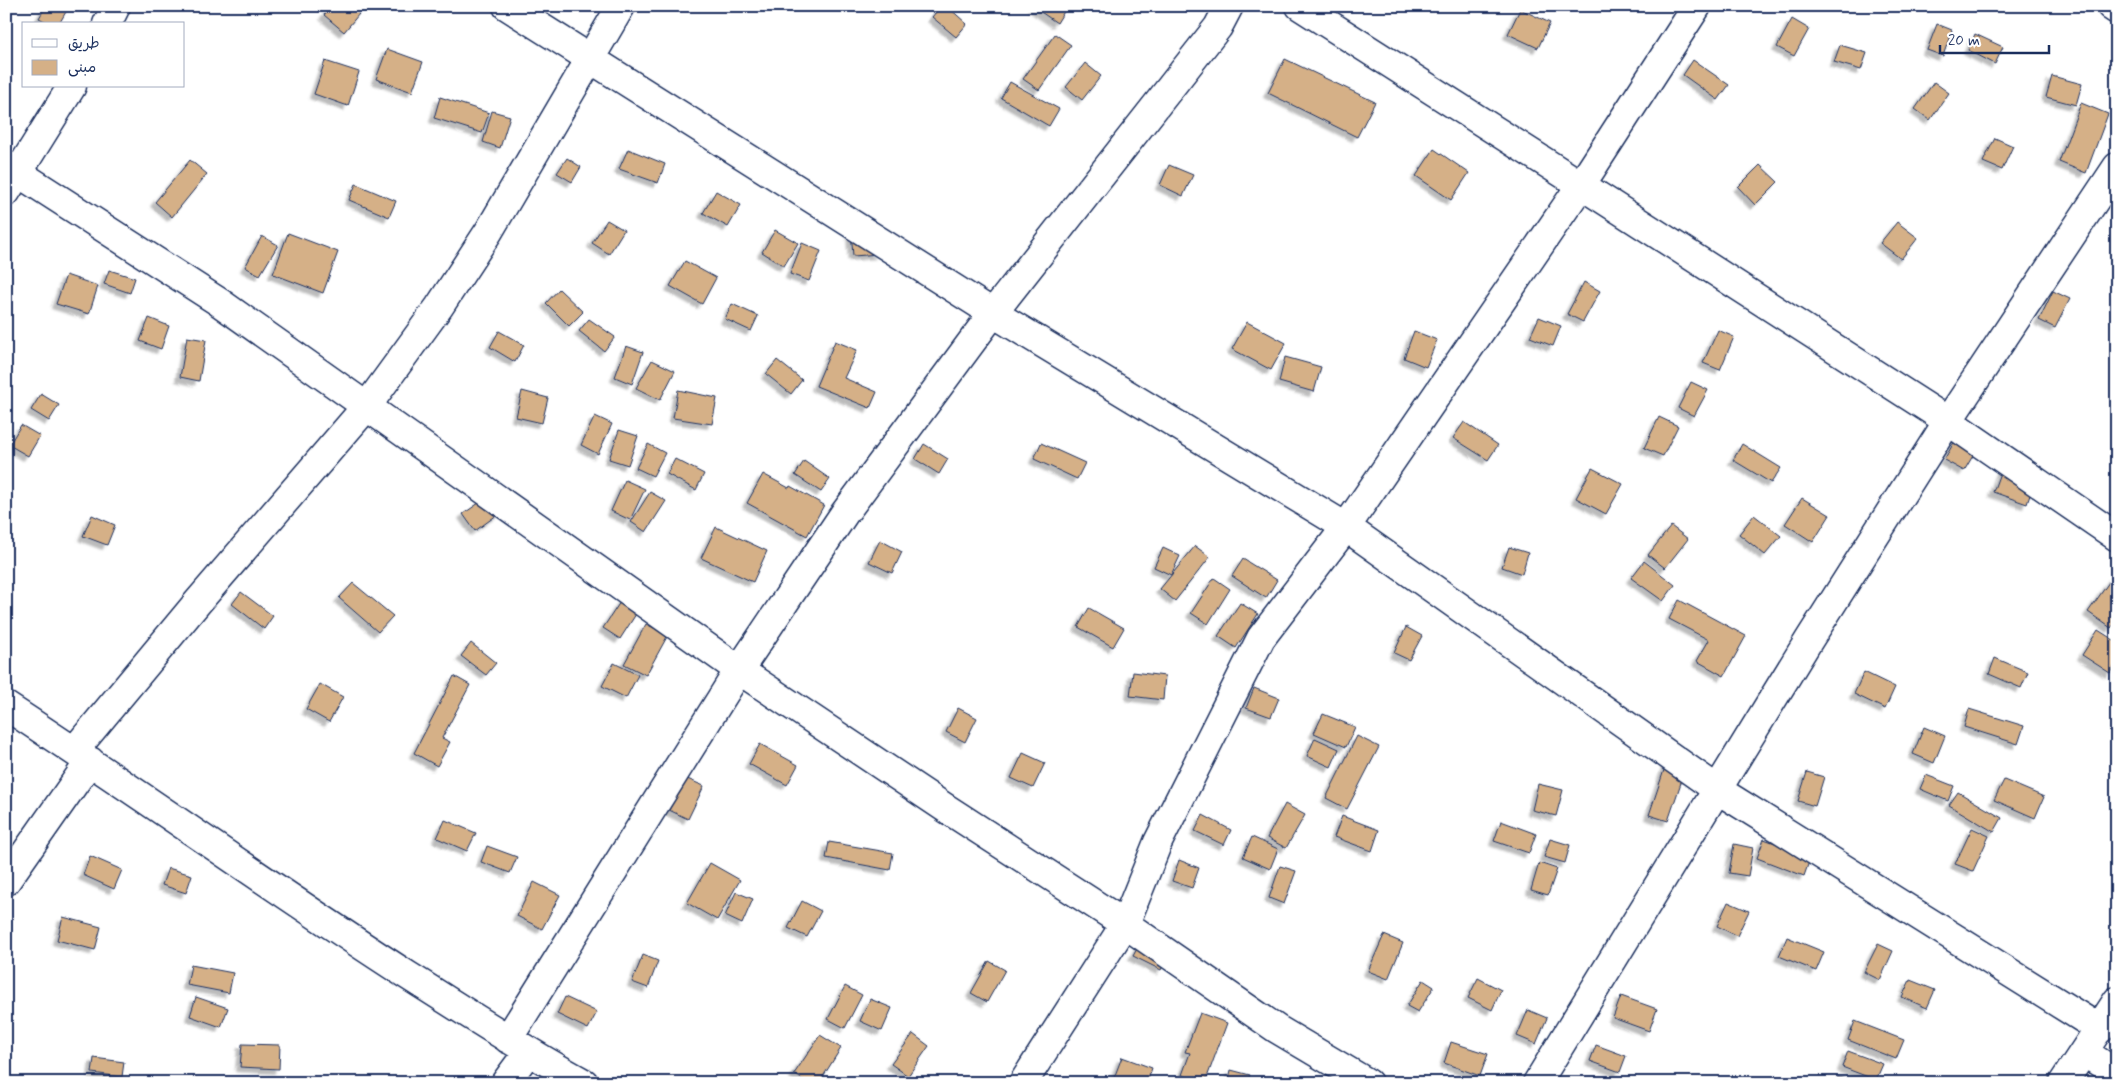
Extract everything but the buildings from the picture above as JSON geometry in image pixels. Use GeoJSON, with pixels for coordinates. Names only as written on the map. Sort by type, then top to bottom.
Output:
{"type":"FeatureCollection","features":[{"type":"Feature","properties":{"kind":"street"},"geometry":{"type":"LineString","coordinates":[[108,22],[116,6]]}},
{"type":"Feature","properties":{"kind":"street"},"geometry":{"type":"LineString","coordinates":[[507,6],[993,313],[1346,527],[1718,790],[2100,1029]]}},
{"type":"Feature","properties":{"kind":"street"},"geometry":{"type":"LineString","coordinates":[[6,881],[82,756],[197,602],[367,406],[439,307],[489,231],[621,6]]}},
{"type":"Feature","properties":{"kind":"street"},"geometry":{"type":"LineString","coordinates":[[505,1083],[518,1046],[739,670],[844,514],[993,313],[1218,27],[1229,6]]}},
{"type":"Feature","properties":{"kind":"street"},"geometry":{"type":"LineString","coordinates":[[1300,6],[1581,184],[1948,421],[2117,537]]}},
{"type":"Feature","properties":{"kind":"street"},"geometry":{"type":"LineString","coordinates":[[1023,1083],[1125,924],[1158,842],[1261,638],[1346,527],[1581,184],[1697,6]]}},
{"type":"Feature","properties":{"kind":"street"},"geometry":{"type":"LineString","coordinates":[[2111,6],[2117,10]]}},
{"type":"Feature","properties":{"kind":"street"},"geometry":{"type":"LineString","coordinates":[[71,88],[11,177],[219,302],[739,670],[944,807],[1125,924],[1277,1029],[1368,1083]]}},
{"type":"Feature","properties":{"kind":"street"},"geometry":{"type":"LineString","coordinates":[[1537,1083],[1809,640],[1948,421],[2117,167]]}},
{"type":"Feature","properties":{"kind":"street"},"geometry":{"type":"LineString","coordinates":[[6,706],[332,926],[518,1046],[584,1083]]}},
{"type":"Feature","properties":{"kind":"street"},"geometry":{"type":"LineString","coordinates":[[2063,1083],[2117,1001]]}},
{"type":"Feature","properties":{"kind":"street"},"geometry":{"type":"LineString","coordinates":[[2084,1052],[2117,1074]]}}]}
